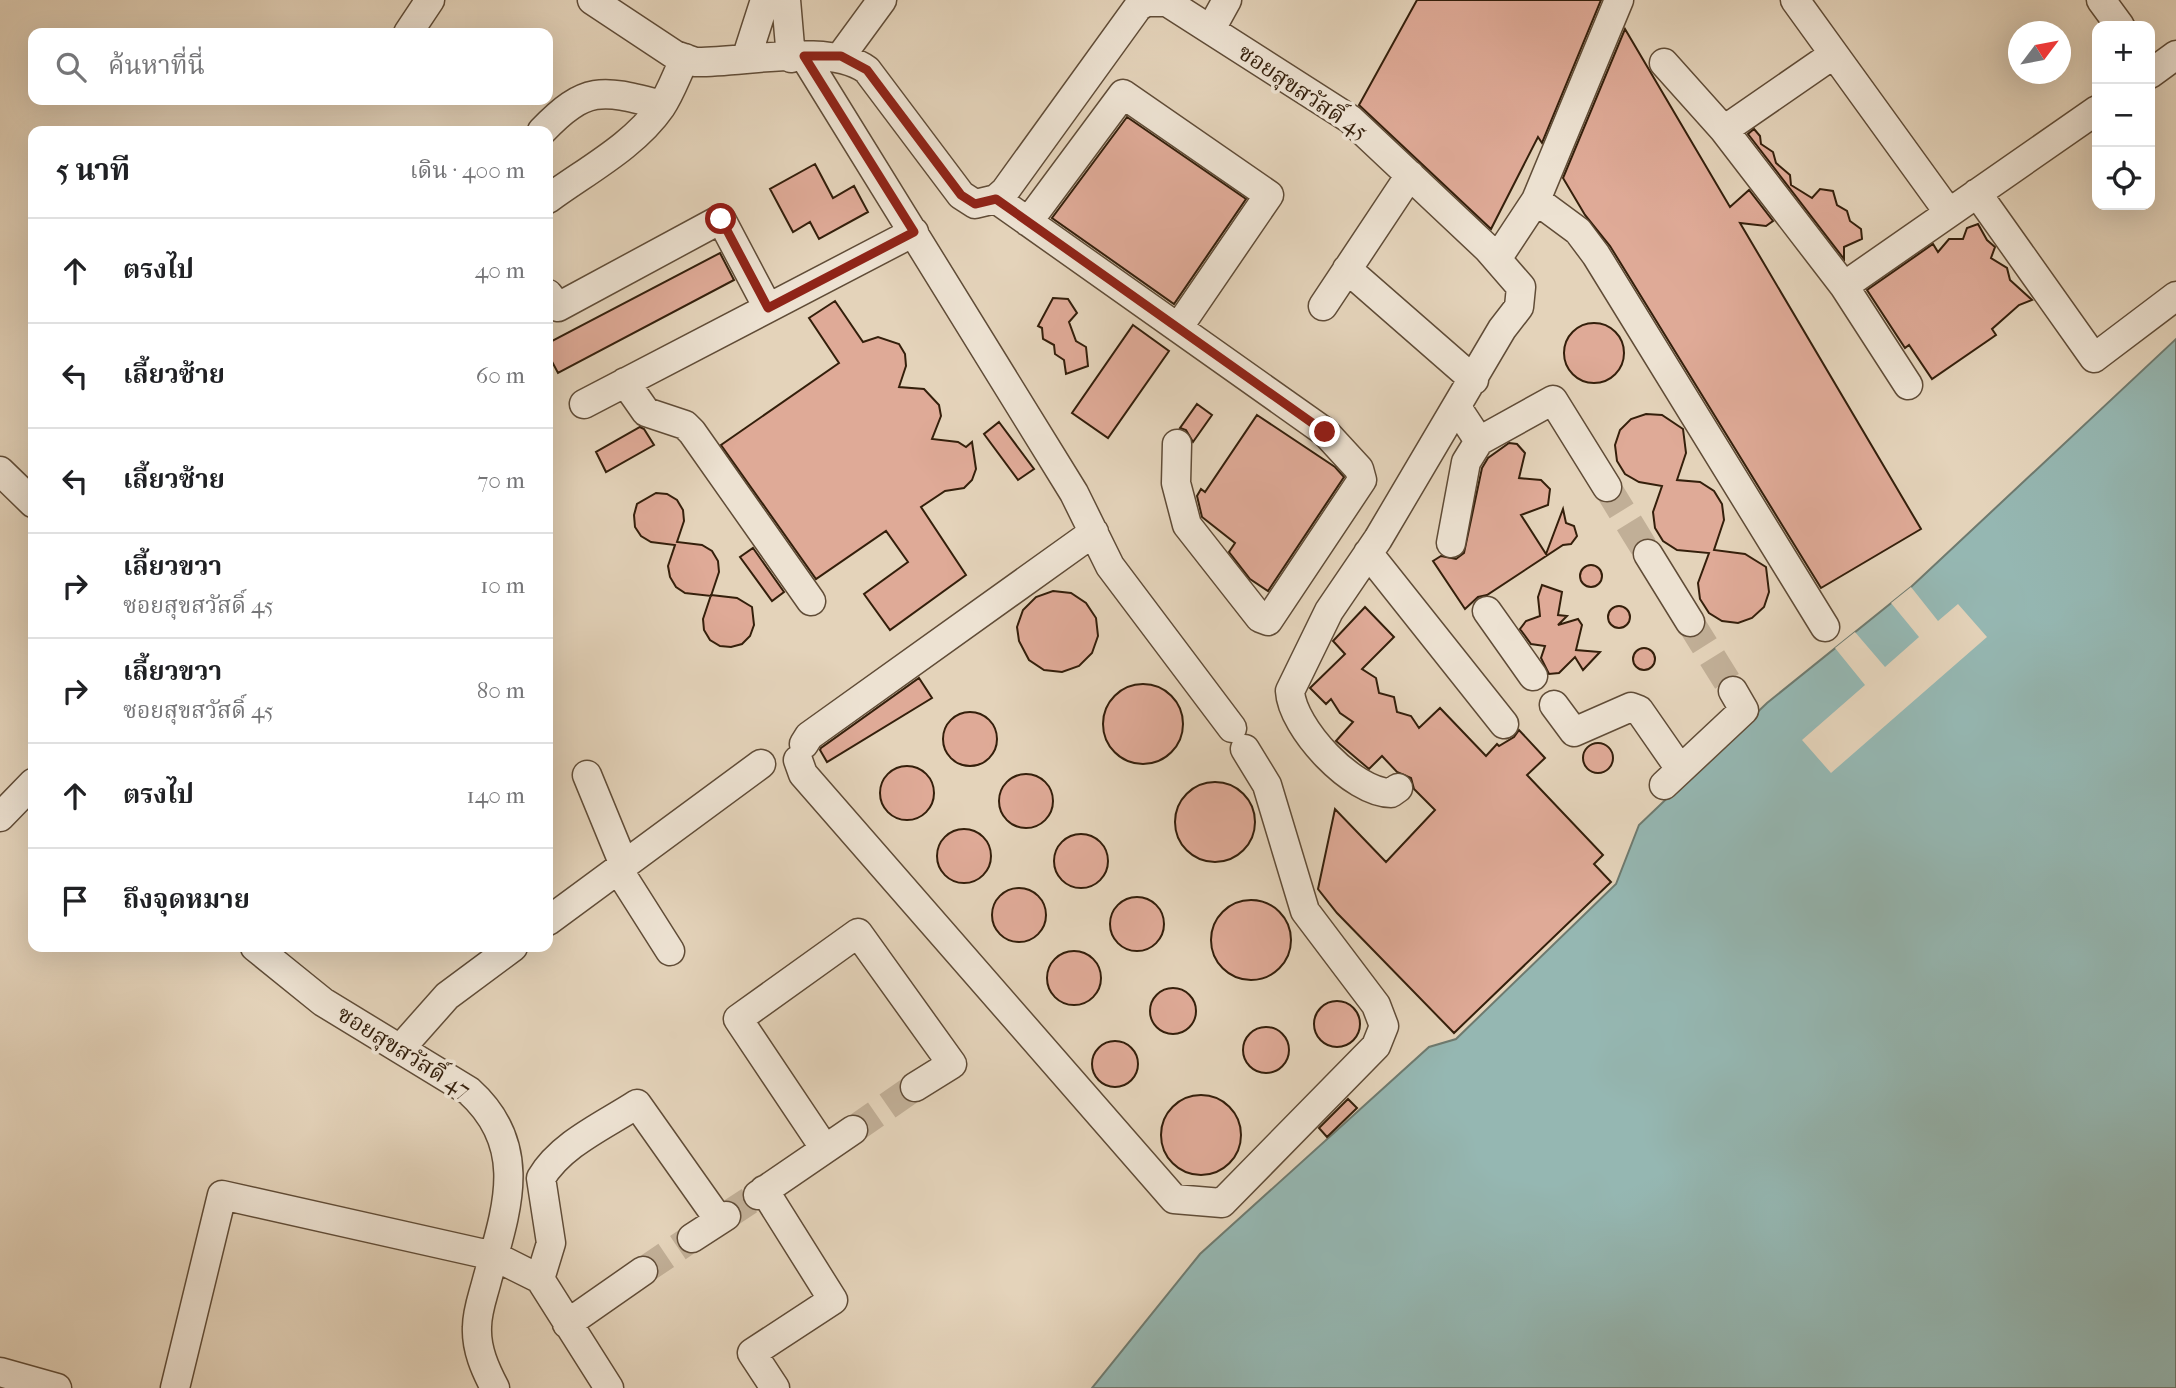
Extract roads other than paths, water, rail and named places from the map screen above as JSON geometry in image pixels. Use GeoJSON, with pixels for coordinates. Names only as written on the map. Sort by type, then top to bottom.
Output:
{"type":"FeatureCollection","features":[{"type":"Feature","properties":{"kind":"street"},"geometry":{"type":"LineString","coordinates":[[411,28],[430,0]]}},
{"type":"Feature","properties":{"kind":"street"},"geometry":{"type":"LineString","coordinates":[[592,0],[675,55],[685,58],[711,62],[841,56],[867,70],[961,195],[975,204],[996,199],[1325,432],[1359,469],[1362,480],[1268,621],[1260,618],[1187,525],[1175,483],[1177,444]]}},
{"type":"Feature","properties":{"kind":"street"},"geometry":{"type":"LineString","coordinates":[[746,59],[765,0]]}},
{"type":"Feature","properties":{"kind":"street"},"geometry":{"type":"LineString","coordinates":[[786,0],[798,57],[914,232],[1094,532],[1110,566],[1239,739],[1267,785],[1305,911],[1377,1005],[1384,1026],[1376,1046],[1222,1203],[1174,1199],[803,774],[801,752],[809,736],[1094,532]]}},
{"type":"Feature","properties":{"kind":"street"},"geometry":{"type":"LineString","coordinates":[[841,56],[882,0]]}},
{"type":"Feature","properties":{"kind":"street"},"geometry":{"type":"LineString","coordinates":[[1211,29],[1227,0]]}},
{"type":"Feature","properties":{"kind":"street"},"geometry":{"type":"LineString","coordinates":[[1497,259],[1536,200],[1619,0]]}},
{"type":"Feature","properties":{"kind":"street"},"geometry":{"type":"LineString","coordinates":[[1795,0],[1949,213]]}},
{"type":"Feature","properties":{"kind":"street"},"geometry":{"type":"LineString","coordinates":[[2101,0],[2116,21]]}},
{"type":"Feature","properties":{"kind":"street","name":"ซอยสุขสวัสดิ์ 45"},"geometry":{"type":"LineString","coordinates":[[996,199],[1015,178],[1138,7],[1146,2],[1167,2],[1350,118],[1497,259],[1521,287],[1522,298],[1458,409],[1329,611],[1290,691],[1290,703],[1298,722],[1366,789],[1391,793],[1398,788]]}},
{"type":"Feature","properties":{"kind":"street"},"geometry":{"type":"LineString","coordinates":[[1724,130],[1834,54]]}},
{"type":"Feature","properties":{"kind":"street"},"geometry":{"type":"LineString","coordinates":[[2155,68],[2176,55]]}},
{"type":"Feature","properties":{"kind":"street"},"geometry":{"type":"LineString","coordinates":[[553,195],[633,138],[662,105],[685,58]]}},
{"type":"Feature","properties":{"kind":"street"},"geometry":{"type":"LineString","coordinates":[[1664,63],[1724,130],[1844,286],[1908,385]]}},
{"type":"Feature","properties":{"kind":"street"},"geometry":{"type":"LineString","coordinates":[[547,126],[572,103],[589,95],[614,93],[662,105]]}},
{"type":"Feature","properties":{"kind":"street"},"geometry":{"type":"LineString","coordinates":[[1028,222],[1124,94],[1269,195],[1178,328]]}},
{"type":"Feature","properties":{"kind":"street"},"geometry":{"type":"LineString","coordinates":[[1844,286],[2092,113]]}},
{"type":"Feature","properties":{"kind":"street"},"geometry":{"type":"LineString","coordinates":[[1323,306],[1410,175]]}},
{"type":"Feature","properties":{"kind":"street"},"geometry":{"type":"LineString","coordinates":[[1977,193],[2094,358],[2176,296]]}},
{"type":"Feature","properties":{"kind":"street"},"geometry":{"type":"LineString","coordinates":[[1536,200],[1577,231],[1596,255],[1825,627]]}},
{"type":"Feature","properties":{"kind":"street"},"geometry":{"type":"LineString","coordinates":[[553,300],[558,307],[721,219],[768,308]]}},
{"type":"Feature","properties":{"kind":"street"},"geometry":{"type":"LineString","coordinates":[[584,404],[914,232]]}},
{"type":"Feature","properties":{"kind":"street"},"geometry":{"type":"LineString","coordinates":[[1347,270],[1474,380]]}},
{"type":"Feature","properties":{"kind":"street"},"geometry":{"type":"LineString","coordinates":[[625,382],[646,412],[685,425],[692,432],[811,601]]}},
{"type":"Feature","properties":{"kind":"street"},"geometry":{"type":"LineString","coordinates":[[1451,543],[1466,462],[1479,441],[1552,400],[1607,487]]}},
{"type":"Feature","properties":{"kind":"street"},"geometry":{"type":"LineString","coordinates":[[1458,409],[1479,441]]}},
{"type":"Feature","properties":{"kind":"street"},"geometry":{"type":"LineString","coordinates":[[0,471],[28,498]]}},
{"type":"Feature","properties":{"kind":"street"},"geometry":{"type":"LineString","coordinates":[[1368,553],[1504,724]]}},
{"type":"Feature","properties":{"kind":"street"},"geometry":{"type":"LineString","coordinates":[[1648,554],[1690,622]]}},
{"type":"Feature","properties":{"kind":"street"},"geometry":{"type":"LineString","coordinates":[[1488,611],[1533,676]]}},
{"type":"Feature","properties":{"kind":"street"},"geometry":{"type":"LineString","coordinates":[[1554,705],[1574,732],[1631,707],[1639,710],[1672,777],[1744,710],[1733,691]]}},
{"type":"Feature","properties":{"kind":"street"},"geometry":{"type":"LineString","coordinates":[[553,917],[761,764]]}},
{"type":"Feature","properties":{"kind":"street"},"geometry":{"type":"LineString","coordinates":[[587,775],[621,867],[670,951]]}},
{"type":"Feature","properties":{"kind":"street"},"geometry":{"type":"LineString","coordinates":[[0,817],[28,788]]}},
{"type":"Feature","properties":{"kind":"street"},"geometry":{"type":"LineString","coordinates":[[825,1149],[738,1020],[858,933],[952,1064],[915,1087]]}},
{"type":"Feature","properties":{"kind":"street","name":"ซอยสุขสวัสดิ์ 47"},"geometry":{"type":"LineString","coordinates":[[261,952],[323,1002],[469,1091],[483,1104],[503,1135],[510,1181],[477,1329],[482,1361],[495,1388]]}},
{"type":"Feature","properties":{"kind":"street"},"geometry":{"type":"LineString","coordinates":[[400,1049],[447,996],[506,952]]}},
{"type":"Feature","properties":{"kind":"street"},"geometry":{"type":"LineString","coordinates":[[540,1279],[551,1243],[541,1178],[547,1168],[573,1144],[637,1104],[722,1218],[692,1238]]}},
{"type":"Feature","properties":{"kind":"street"},"geometry":{"type":"LineString","coordinates":[[775,1388],[752,1353],[833,1300],[761,1192],[853,1130]]}},
{"type":"Feature","properties":{"kind":"street"},"geometry":{"type":"LineString","coordinates":[[175,1388],[222,1195],[494,1256],[540,1279],[609,1388]]}},
{"type":"Feature","properties":{"kind":"street"},"geometry":{"type":"LineString","coordinates":[[567,1324],[643,1271]]}},
{"type":"Feature","properties":{"kind":"street"},"geometry":{"type":"LineString","coordinates":[[0,1372],[57,1388]]}},
{"type":"Feature","properties":{"kind":"water"},"geometry":{"type":"Polygon","coordinates":[[[2176,339],[2176,1388],[1092,1388],[1200,1254],[1429,1047],[1456,1039],[1616,884],[1639,825],[1767,703],[1911,587],[2176,339]]]}},
{"type":"Feature","properties":{"kind":"tunnel"},"geometry":{"type":"LineString","coordinates":[[1607,487],[1648,554]]}},
{"type":"Feature","properties":{"kind":"tunnel"},"geometry":{"type":"LineString","coordinates":[[1690,622],[1733,691]]}},
{"type":"Feature","properties":{"kind":"tunnel"},"geometry":{"type":"LineString","coordinates":[[853,1130],[915,1087]]}},
{"type":"Feature","properties":{"kind":"tunnel"},"geometry":{"type":"LineString","coordinates":[[726,1216],[758,1195]]}},
{"type":"Feature","properties":{"kind":"tunnel"},"geometry":{"type":"LineString","coordinates":[[643,1271],[692,1238]]}}]}
